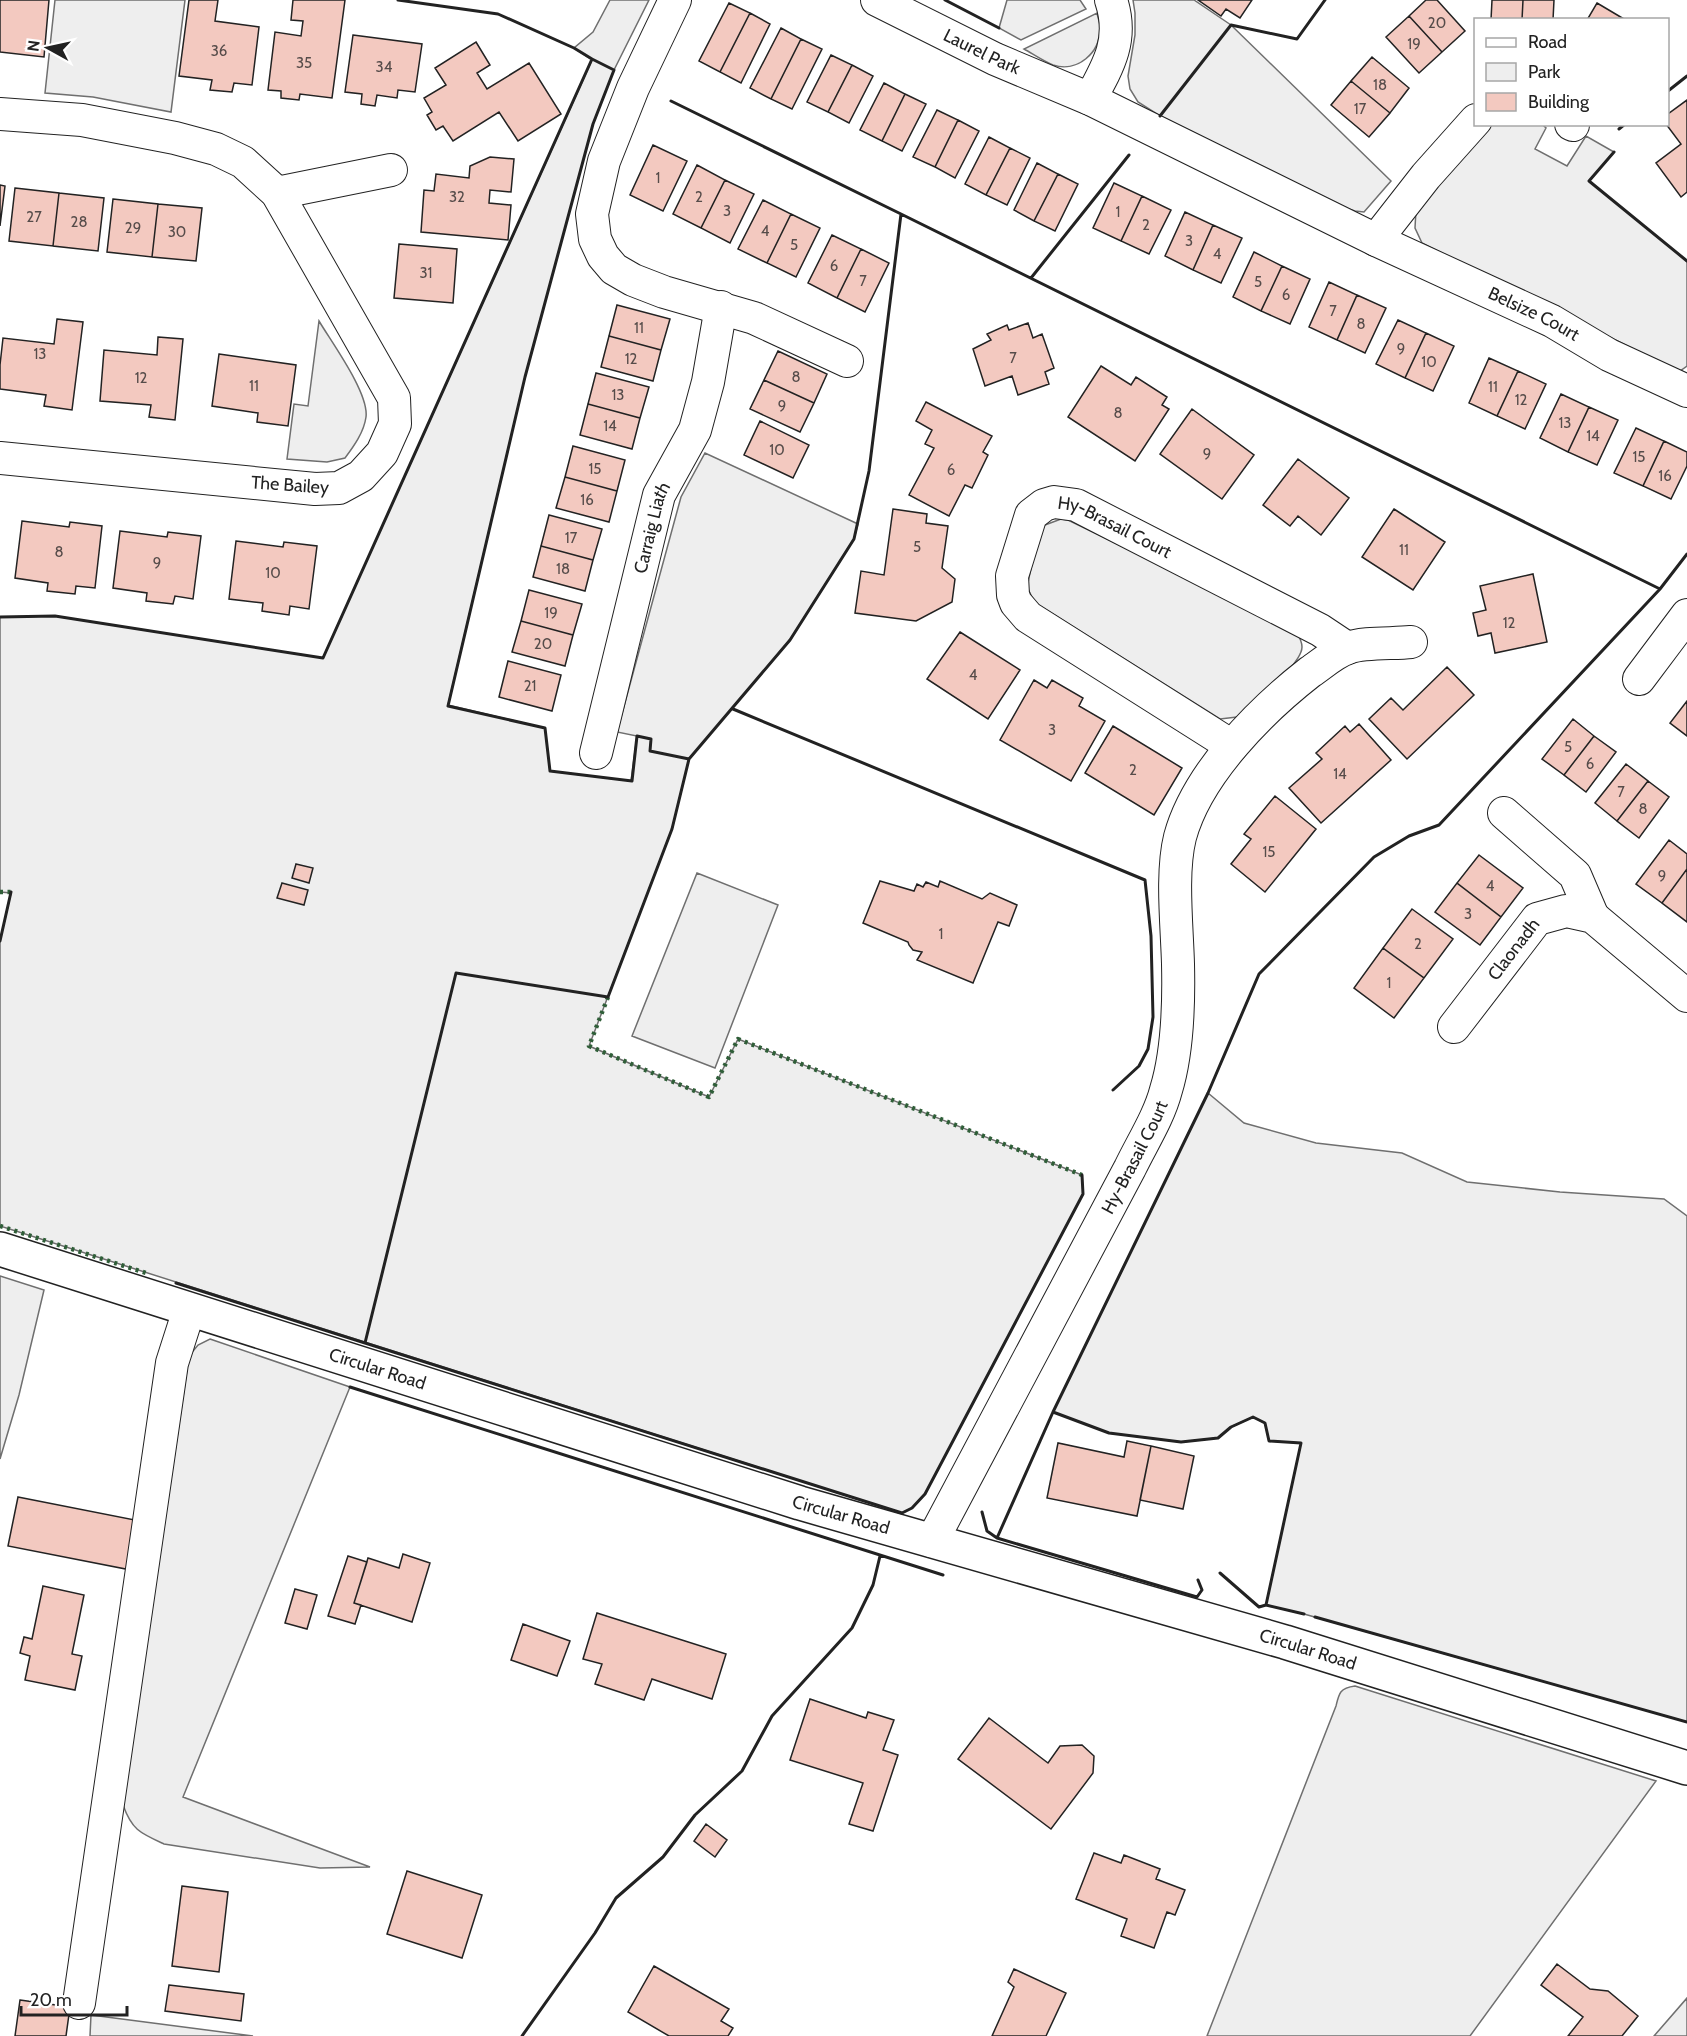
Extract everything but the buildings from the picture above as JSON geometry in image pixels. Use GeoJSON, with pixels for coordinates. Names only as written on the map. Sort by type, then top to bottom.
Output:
{"type":"FeatureCollection","features":[{"type":"Feature","properties":{"kind":"street"},"geometry":{"type":"LineString","coordinates":[[675,0],[633,88],[604,161],[592,214],[595,239],[603,256],[614,269],[633,280],[664,292],[754,318],[847,361]]}},
{"type":"Feature","properties":{"kind":"street","name":"Laurel Park"},"geometry":{"type":"LineString","coordinates":[[878,0],[995,59],[1090,99],[1149,129]]}},
{"type":"Feature","properties":{"kind":"street"},"geometry":{"type":"LineString","coordinates":[[1090,99],[1108,67],[1116,37],[1116,15],[1111,0]]}},
{"type":"Feature","properties":{"kind":"street","name":"The Bailey"},"geometry":{"type":"LineString","coordinates":[[0,114],[82,120],[176,138],[216,149],[243,162],[277,193],[394,398],[394,424],[382,453],[361,476],[339,489],[315,489],[0,458]]}},
{"type":"Feature","properties":{"kind":"street"},"geometry":{"type":"LineString","coordinates":[[1376,240],[1426,176],[1474,122]]}},
{"type":"Feature","properties":{"kind":"street","name":"Belsize Court"},"geometry":{"type":"LineString","coordinates":[[1149,129],[1376,240],[1552,321],[1609,355],[1687,391]]}},
{"type":"Feature","properties":{"kind":"street"},"geometry":{"type":"LineString","coordinates":[[277,193],[391,170]]}},
{"type":"Feature","properties":{"kind":"street","name":"Carraig Liath"},"geometry":{"type":"LineString","coordinates":[[596,753],[659,495],[695,430],[708,382],[721,308]]}},
{"type":"Feature","properties":{"kind":"street","name":"Hy-Brasail Court"},"geometry":{"type":"LineString","coordinates":[[1232,746],[1021,610],[1013,595],[1012,576],[1031,515],[1044,505],[1054,502],[1076,505],[1320,630],[1347,648]]}},
{"type":"Feature","properties":{"kind":"street"},"geometry":{"type":"LineString","coordinates":[[1639,679],[1687,615]]}},
{"type":"Feature","properties":{"kind":"street","name":"Hy-Brasail Court"},"geometry":{"type":"LineString","coordinates":[[932,1541],[1161,1106],[1168,1081],[1176,1033],[1179,987],[1176,898],[1180,838],[1196,799],[1232,746],[1268,708],[1331,657],[1347,648],[1412,642]]}},
{"type":"Feature","properties":{"kind":"street","name":"Claonadh"},"geometry":{"type":"LineString","coordinates":[[1504,813],[1575,874],[1593,917],[1687,996]]}},
{"type":"Feature","properties":{"kind":"street","name":"Claonadh"},"geometry":{"type":"LineString","coordinates":[[1454,1026],[1537,919],[1566,911],[1593,917]]}},
{"type":"Feature","properties":{"kind":"street","name":"Circular Road"},"geometry":{"type":"LineString","coordinates":[[0,1249],[800,1503],[1285,1642],[1687,1768]]}},
{"type":"Feature","properties":{"kind":"street"},"geometry":{"type":"LineString","coordinates":[[79,2002],[172,1363],[189,1310]]}},
{"type":"Feature","properties":{"kind":"green space"},"geometry":{"type":"Polygon","coordinates":[[[55,0],[185,0],[171,112],[93,97],[45,93],[55,0]]]}},
{"type":"Feature","properties":{"kind":"green space"},"geometry":{"type":"Polygon","coordinates":[[[610,0],[649,0],[614,70],[593,124],[525,377],[448,705],[545,728],[550,771],[631,781],[637,736],[617,732],[681,497],[705,453],[858,524],[854,539],[790,640],[689,759],[672,829],[589,1046],[709,1097],[738,1039],[1082,1175],[1083,1194],[925,1494],[912,1508],[902,1513],[0,1226],[0,941],[11,893],[0,892],[0,617],[55,616],[323,658],[592,60],[574,48],[593,32],[610,0]]]}},
{"type":"Feature","properties":{"kind":"green space"},"geometry":{"type":"Polygon","coordinates":[[[1007,0],[1080,0],[1086,9],[1021,40],[999,28],[1007,0]]]}},
{"type":"Feature","properties":{"kind":"green space"},"geometry":{"type":"Polygon","coordinates":[[[1133,0],[1194,0],[1231,25],[1391,181],[1364,212],[1332,204],[1291,181],[1160,116],[1138,102],[1130,89],[1128,76],[1135,35],[1133,0]]]}},
{"type":"Feature","properties":{"kind":"green space"},"geometry":{"type":"Polygon","coordinates":[[[1097,13],[1100,27],[1096,45],[1092,53],[1079,63],[1062,67],[1053,65],[1024,49],[1097,13]]]}},
{"type":"Feature","properties":{"kind":"green space"},"geometry":{"type":"Polygon","coordinates":[[[1488,126],[1544,126],[1546,128],[1535,149],[1567,166],[1586,136],[1614,152],[1589,181],[1687,261],[1687,366],[1680,371],[1673,369],[1422,243],[1415,228],[1416,210],[1488,126]]]}},
{"type":"Feature","properties":{"kind":"green space"},"geometry":{"type":"Polygon","coordinates":[[[319,321],[362,395],[365,423],[358,439],[345,458],[327,462],[287,459],[294,404],[308,406],[319,321]]]}},
{"type":"Feature","properties":{"kind":"green space"},"geometry":{"type":"Polygon","coordinates":[[[1061,519],[1068,520],[1295,630],[1302,647],[1295,663],[1278,682],[1243,713],[1237,717],[1220,719],[1035,603],[1027,587],[1039,531],[1045,525],[1061,519]]]}},
{"type":"Feature","properties":{"kind":"green space"},"geometry":{"type":"Polygon","coordinates":[[[697,873],[778,905],[715,1068],[632,1036],[697,873]]]}},
{"type":"Feature","properties":{"kind":"green space"},"geometry":{"type":"Polygon","coordinates":[[[1208,1093],[1244,1123],[1316,1143],[1402,1153],[1467,1182],[1560,1192],[1664,1199],[1687,1216],[1687,1722],[1266,1605],[1301,1443],[1269,1441],[1265,1423],[1253,1417],[1231,1427],[1218,1438],[1181,1442],[1109,1433],[1053,1412],[1208,1093]]]}},
{"type":"Feature","properties":{"kind":"green space"},"geometry":{"type":"Polygon","coordinates":[[[0,1276],[44,1290],[19,1395],[0,1459],[0,1276]]]}},
{"type":"Feature","properties":{"kind":"green space"},"geometry":{"type":"Polygon","coordinates":[[[210,1339],[350,1387],[183,1797],[370,1867],[320,1868],[164,1844],[138,1830],[123,1805],[189,1356],[198,1345],[210,1339]]]}},
{"type":"Feature","properties":{"kind":"green space"},"geometry":{"type":"Polygon","coordinates":[[[1355,1686],[1656,1781],[1470,2036],[1207,2036],[1339,1694],[1346,1688],[1355,1686]]]}},
{"type":"Feature","properties":{"kind":"green space"},"geometry":{"type":"Polygon","coordinates":[[[1687,1998],[1687,2036],[1654,2036],[1687,1998]]]}},
{"type":"Feature","properties":{"kind":"green space"},"geometry":{"type":"Polygon","coordinates":[[[91,2015],[253,2036],[90,2036],[91,2015]]]}},
{"type":"Feature","properties":{"kind":"hedge"},"geometry":{"type":"LineString","coordinates":[[0,892],[11,892]]}},
{"type":"Feature","properties":{"kind":"hedge"},"geometry":{"type":"LineString","coordinates":[[608,997],[589,1046],[709,1097],[738,1039],[1082,1175]]}},
{"type":"Feature","properties":{"kind":"hedge"},"geometry":{"type":"LineString","coordinates":[[0,1226],[146,1273]]}},
{"type":"Feature","properties":{"kind":"wall"},"geometry":{"type":"LineString","coordinates":[[0,617],[55,616],[323,658],[592,59],[574,48],[498,14],[398,0]]}},
{"type":"Feature","properties":{"kind":"wall"},"geometry":{"type":"LineString","coordinates":[[945,0],[999,28]]}},
{"type":"Feature","properties":{"kind":"wall"},"geometry":{"type":"LineString","coordinates":[[1160,116],[1231,25],[1297,39],[1325,0]]}},
{"type":"Feature","properties":{"kind":"wall"},"geometry":{"type":"LineString","coordinates":[[592,59],[614,70],[593,124],[525,377],[448,706],[545,728],[550,771],[632,781],[637,736],[651,739],[650,751],[689,759]]}},
{"type":"Feature","properties":{"kind":"wall"},"geometry":{"type":"LineString","coordinates":[[1669,90],[1687,76]]}},
{"type":"Feature","properties":{"kind":"wall"},"geometry":{"type":"LineString","coordinates":[[671,101],[901,214]]}},
{"type":"Feature","properties":{"kind":"wall"},"geometry":{"type":"LineString","coordinates":[[1619,129],[1623,126]]}},
{"type":"Feature","properties":{"kind":"wall"},"geometry":{"type":"LineString","coordinates":[[1614,152],[1589,181],[1687,261]]}},
{"type":"Feature","properties":{"kind":"wall"},"geometry":{"type":"LineString","coordinates":[[1031,278],[1129,155]]}},
{"type":"Feature","properties":{"kind":"wall"},"geometry":{"type":"LineString","coordinates":[[1082,1175],[1083,1194],[925,1494],[912,1508],[902,1513],[365,1343],[456,973],[608,997],[672,829],[689,759],[790,640],[854,539],[869,471],[901,214],[1660,589]]}},
{"type":"Feature","properties":{"kind":"wall"},"geometry":{"type":"LineString","coordinates":[[997,1538],[1053,1412],[1208,1093],[1259,974],[1374,857],[1409,836],[1439,825],[1660,589],[1687,554]]}},
{"type":"Feature","properties":{"kind":"wall"},"geometry":{"type":"LineString","coordinates":[[733,709],[1145,880],[1151,936],[1153,1017],[1148,1049],[1139,1066],[1113,1090]]}},
{"type":"Feature","properties":{"kind":"wall"},"geometry":{"type":"LineString","coordinates":[[0,941],[11,892]]}},
{"type":"Feature","properties":{"kind":"wall"},"geometry":{"type":"LineString","coordinates":[[176,1283],[365,1343]]}},
{"type":"Feature","properties":{"kind":"wall"},"geometry":{"type":"LineString","coordinates":[[350,1387],[943,1575]]}},
{"type":"Feature","properties":{"kind":"wall"},"geometry":{"type":"LineString","coordinates":[[1053,1412],[1109,1433],[1181,1442],[1218,1438],[1231,1427],[1253,1417],[1265,1423],[1269,1441],[1301,1443],[1266,1605],[1259,1607],[1220,1573]]}},
{"type":"Feature","properties":{"kind":"wall"},"geometry":{"type":"LineString","coordinates":[[982,1512],[987,1531],[997,1538],[1197,1597],[1202,1590],[1198,1580]]}},
{"type":"Feature","properties":{"kind":"wall"},"geometry":{"type":"LineString","coordinates":[[522,2036],[595,1933],[616,1898],[663,1857],[695,1815],[742,1771],[772,1716],[852,1628],[873,1585],[880,1556]]}},
{"type":"Feature","properties":{"kind":"wall"},"geometry":{"type":"LineString","coordinates":[[1266,1605],[1304,1614]]}},
{"type":"Feature","properties":{"kind":"wall"},"geometry":{"type":"LineString","coordinates":[[1315,1617],[1687,1722]]}}]}
